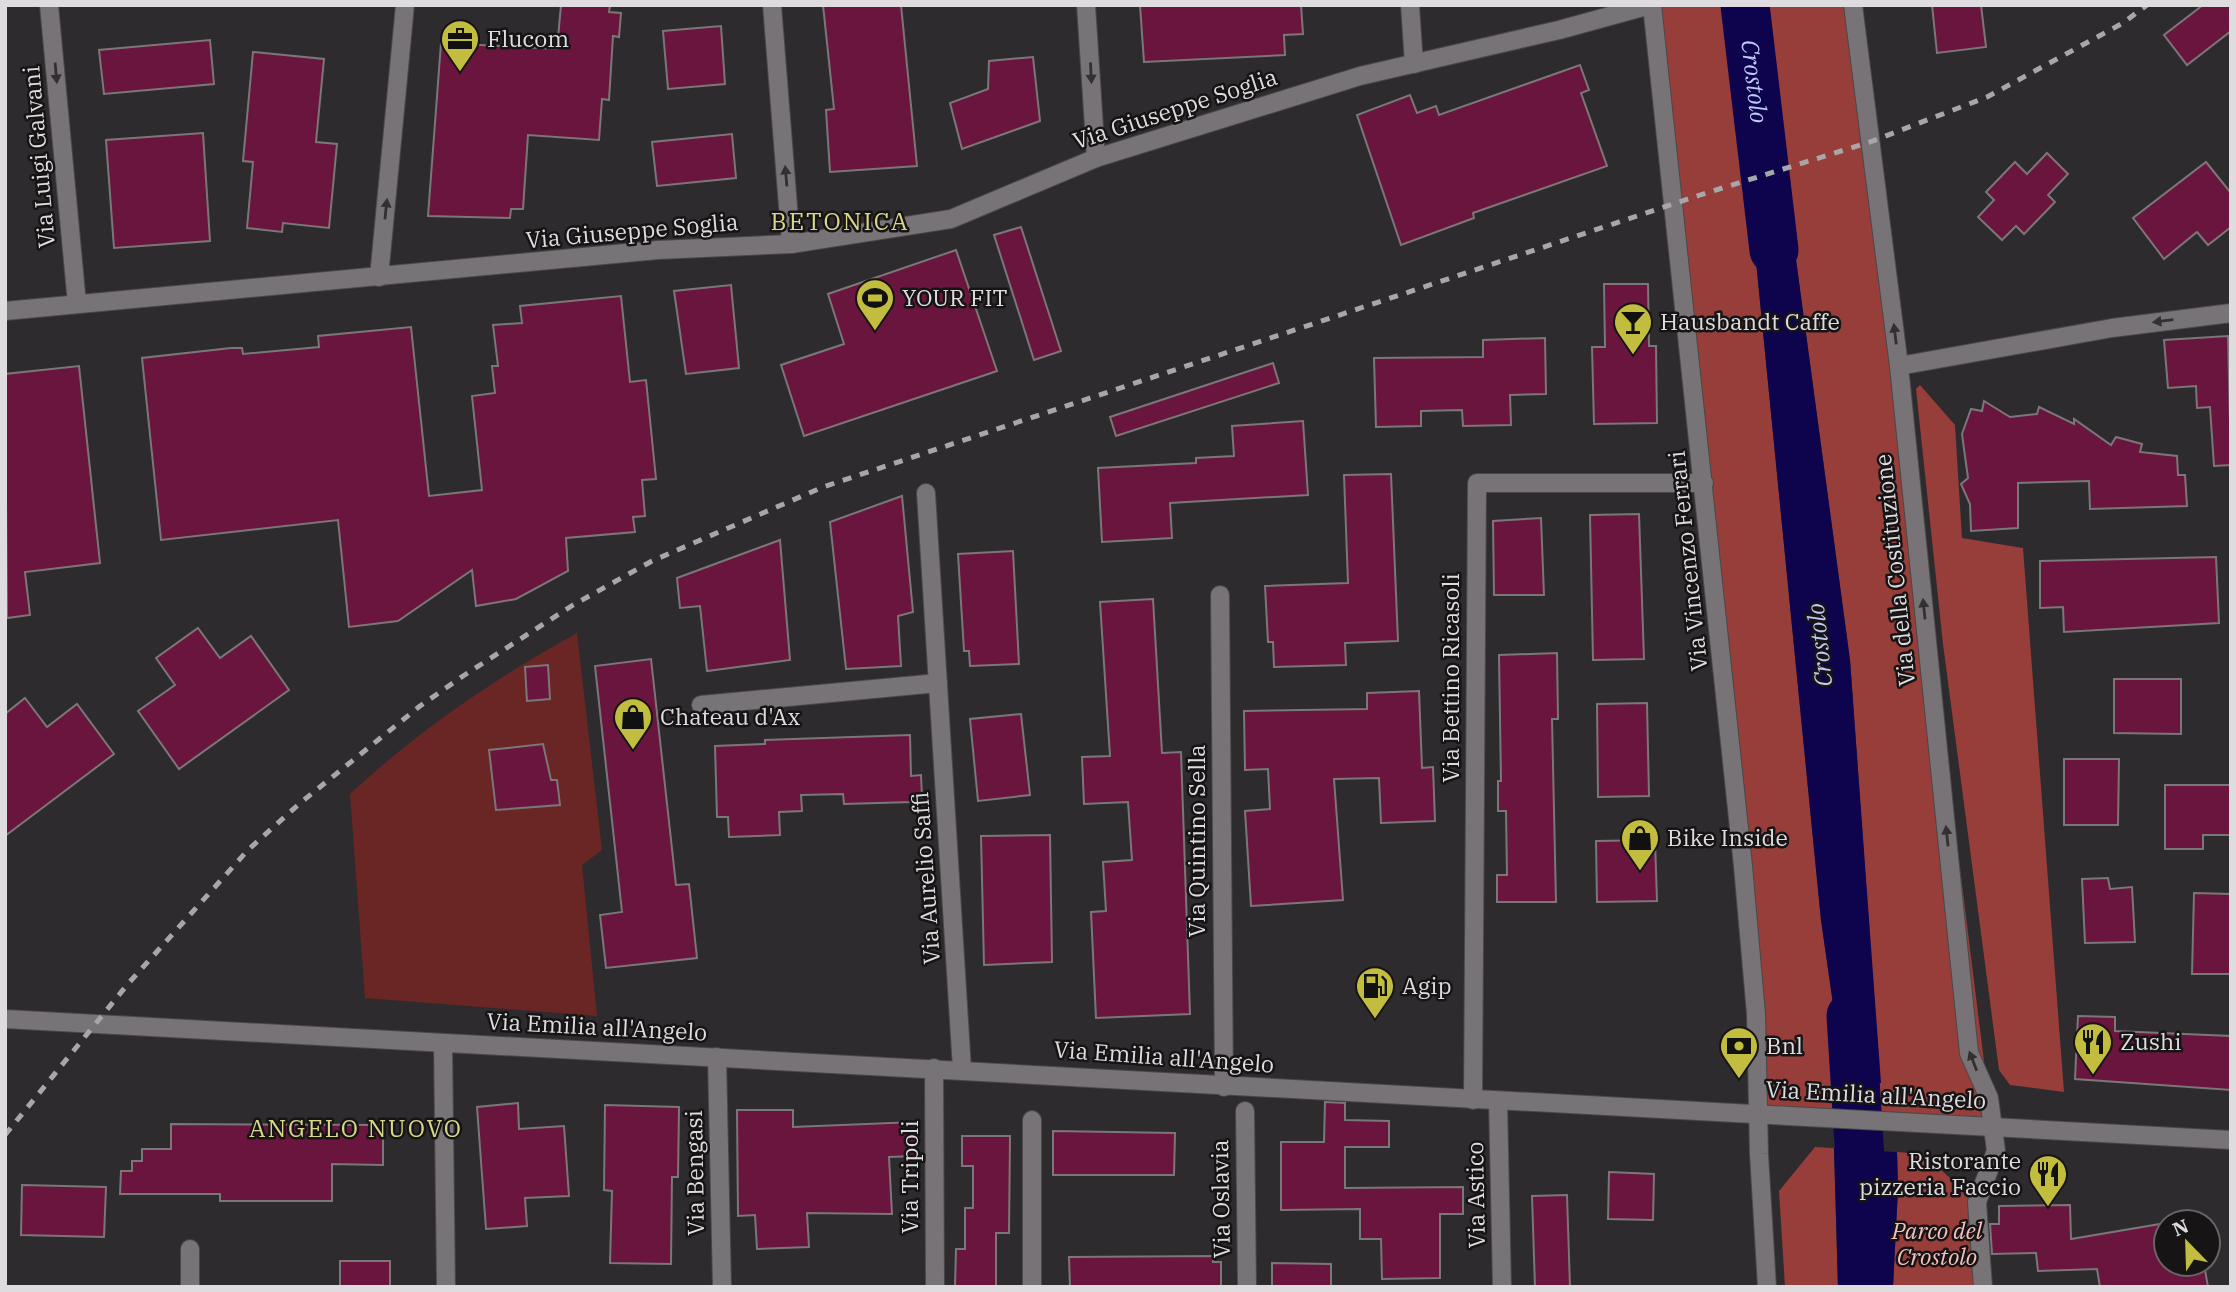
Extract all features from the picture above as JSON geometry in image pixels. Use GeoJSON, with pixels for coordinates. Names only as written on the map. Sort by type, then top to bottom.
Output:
{"type":"FeatureCollection","features":[{"type":"Feature","properties":{"kind":"street","name":"Via Luigi Galvani"},"geometry":{"type":"LineString","coordinates":[[49,5],[77,304]]}},
{"type":"Feature","properties":{"kind":"street"},"geometry":{"type":"LineString","coordinates":[[379,277],[405,5]]}},
{"type":"Feature","properties":{"kind":"street"},"geometry":{"type":"LineString","coordinates":[[772,5],[791,244]]}},
{"type":"Feature","properties":{"kind":"street"},"geometry":{"type":"LineString","coordinates":[[1086,5],[1096,158]]}},
{"type":"Feature","properties":{"kind":"street"},"geometry":{"type":"LineString","coordinates":[[1410,5],[1414,64]]}},
{"type":"Feature","properties":{"kind":"street","name":"Via Giuseppe Soglia"},"geometry":{"type":"LineString","coordinates":[[5,311],[658,250],[791,244],[951,219],[1096,158],[1360,76],[1559,30],[1651,5]]}},
{"type":"Feature","properties":{"kind":"street","name":"Via Vincenzo Ferrari"},"geometry":{"type":"LineString","coordinates":[[1651,5],[1704,483],[1751,948],[1767,1287]]}},
{"type":"Feature","properties":{"kind":"street","name":"Via della Costituzione"},"geometry":{"type":"LineString","coordinates":[[1853,5],[1899,366],[1969,1053],[1989,1098],[1996,1151],[1977,1202],[1983,1287]]}},
{"type":"Feature","properties":{"kind":"street"},"geometry":{"type":"LineString","coordinates":[[1899,366],[2112,328],[2231,313]]}},
{"type":"Feature","properties":{"kind":"street","name":"Via Bettino Ricasoli"},"geometry":{"type":"LineString","coordinates":[[1473,1100],[1477,484],[1704,483]]}},
{"type":"Feature","properties":{"kind":"street","name":"Via Aurelio Saffi"},"geometry":{"type":"LineString","coordinates":[[926,493],[962,1069]]}},
{"type":"Feature","properties":{"kind":"street","name":"Via Quintino Sella"},"geometry":{"type":"LineString","coordinates":[[1220,595],[1224,1087]]}},
{"type":"Feature","properties":{"kind":"street"},"geometry":{"type":"LineString","coordinates":[[701,705],[938,683]]}},
{"type":"Feature","properties":{"kind":"street","name":"Via Emilia all'Angelo"},"geometry":{"type":"LineString","coordinates":[[5,1019],[2231,1140]]}},
{"type":"Feature","properties":{"kind":"street"},"geometry":{"type":"LineString","coordinates":[[443,1044],[446,1287]]}},
{"type":"Feature","properties":{"kind":"street","name":"Via Bengasi"},"geometry":{"type":"LineString","coordinates":[[717,1057],[722,1287]]}},
{"type":"Feature","properties":{"kind":"street","name":"Via Tripoli"},"geometry":{"type":"LineString","coordinates":[[934,1068],[935,1287]]}},
{"type":"Feature","properties":{"kind":"street","name":"Via Astico"},"geometry":{"type":"LineString","coordinates":[[1498,1101],[1502,1287]]}},
{"type":"Feature","properties":{"kind":"street","name":"Via Oslavia"},"geometry":{"type":"LineString","coordinates":[[1245,1111],[1247,1287]]}},
{"type":"Feature","properties":{"kind":"street"},"geometry":{"type":"LineString","coordinates":[[1032,1120],[1032,1287]]}},
{"type":"Feature","properties":{"kind":"street"},"geometry":{"type":"LineString","coordinates":[[190,1249],[190,1287]]}},
{"type":"Feature","properties":{"kind":"shaded area"},"geometry":{"type":"Polygon","coordinates":[[[577,633],[602,850],[582,865],[597,1016],[365,998],[350,794],[403,748],[458,707],[577,633]]]}},
{"type":"Feature","properties":{"kind":"green space"},"geometry":{"type":"Polygon","coordinates":[[[1652,5],[1729,5],[1748,150],[1780,141],[1763,5],[1853,5],[1992,1126],[1759,1113],[1652,5]],[[1785,178],[1749,190],[1821,920],[1844,1080],[1880,1083],[1850,660],[1785,178]]]}},
{"type":"Feature","properties":{"kind":"green space"},"geometry":{"type":"Polygon","coordinates":[[[1920,385],[1955,425],[1962,538],[2023,548],[2064,1092],[2010,1085],[1999,1070],[1943,644],[1916,389],[1920,385]]]}},
{"type":"Feature","properties":{"kind":"green space","name":"Parco del Crostolo"},"geometry":{"type":"Polygon","coordinates":[[[1815,1147],[1834,1148],[1838,1287],[1785,1287],[1779,1191],[1815,1147]]]}},
{"type":"Feature","properties":{"kind":"green space","name":"Parco del Crostolo"},"geometry":{"type":"Polygon","coordinates":[[[1897,1152],[1923,1154],[1977,1202],[1983,1287],[1893,1287],[1897,1152]]]}},
{"type":"Feature","properties":{"kind":"water"},"geometry":{"type":"Polygon","coordinates":[[[1729,5],[1763,5],[1780,142],[1748,151],[1729,5]]]}},
{"type":"Feature","properties":{"kind":"water"},"geometry":{"type":"Polygon","coordinates":[[[1785,178],[1850,660],[1881,1083],[1844,1081],[1821,920],[1749,190],[1785,178]]]}},
{"type":"Feature","properties":{"kind":"water"},"geometry":{"type":"Polygon","coordinates":[[[1834,1148],[1897,1152],[1893,1287],[1838,1287],[1834,1148]]]}},
{"type":"Feature","properties":{"kind":"pier"},"geometry":{"type":"Polygon","coordinates":[[[1834,1144],[1897,1149],[1900,1152],[1830,1148],[1834,1144]]]}},
{"type":"Feature","properties":{"kind":"building"},"geometry":{"type":"Polygon","coordinates":[[[561,5],[610,5],[609,12],[621,13],[619,37],[613,36],[609,100],[602,99],[599,140],[528,135],[523,209],[511,209],[510,218],[428,216],[441,43],[557,49],[561,5]]]}},
{"type":"Feature","properties":{"kind":"building"},"geometry":{"type":"Polygon","coordinates":[[[823,5],[901,5],[917,166],[830,172],[826,110],[834,109],[823,5]]]}},
{"type":"Feature","properties":{"kind":"building"},"geometry":{"type":"Polygon","coordinates":[[[1140,5],[1301,5],[1303,34],[1284,35],[1285,55],[1144,62],[1140,5]]]}},
{"type":"Feature","properties":{"kind":"building"},"geometry":{"type":"Polygon","coordinates":[[[1932,5],[1981,5],[1986,47],[1937,53],[1932,5]]]}},
{"type":"Feature","properties":{"kind":"building"},"geometry":{"type":"Polygon","coordinates":[[[2203,5],[2231,5],[2231,31],[2187,65],[2164,35],[2203,5]]]}},
{"type":"Feature","properties":{"kind":"building"},"geometry":{"type":"Polygon","coordinates":[[[721,26],[725,84],[668,89],[663,31],[721,26]]]}},
{"type":"Feature","properties":{"kind":"building"},"geometry":{"type":"Polygon","coordinates":[[[210,40],[214,84],[104,94],[99,50],[210,40]]]}},
{"type":"Feature","properties":{"kind":"building"},"geometry":{"type":"Polygon","coordinates":[[[253,52],[324,59],[316,142],[337,144],[329,228],[283,223],[282,232],[247,228],[253,162],[243,161],[253,52]]]}},
{"type":"Feature","properties":{"kind":"building"},"geometry":{"type":"Polygon","coordinates":[[[1033,57],[1040,121],[962,149],[950,103],[988,89],[989,61],[1033,57]]]}},
{"type":"Feature","properties":{"kind":"building"},"geometry":{"type":"Polygon","coordinates":[[[1580,65],[1589,90],[1581,93],[1607,166],[1473,213],[1474,218],[1401,245],[1357,115],[1410,95],[1417,113],[1436,106],[1439,115],[1580,65]]]}},
{"type":"Feature","properties":{"kind":"building"},"geometry":{"type":"Polygon","coordinates":[[[203,133],[210,241],[114,248],[106,140],[203,133]]]}},
{"type":"Feature","properties":{"kind":"building"},"geometry":{"type":"Polygon","coordinates":[[[732,134],[736,178],[657,186],[652,142],[732,134]]]}},
{"type":"Feature","properties":{"kind":"building"},"geometry":{"type":"Polygon","coordinates":[[[2047,153],[2068,174],[2048,195],[2055,202],[2024,234],[2016,226],[2002,240],[1978,217],[1994,200],[1986,192],[2015,162],[2027,174],[2047,153]]]}},
{"type":"Feature","properties":{"kind":"building"},"geometry":{"type":"Polygon","coordinates":[[[2206,162],[2231,193],[2231,227],[2208,245],[2197,232],[2164,259],[2133,218],[2206,162]]]}},
{"type":"Feature","properties":{"kind":"building"},"geometry":{"type":"Polygon","coordinates":[[[1021,227],[1061,351],[1034,360],[994,235],[1021,227]]]}},
{"type":"Feature","properties":{"kind":"building"},"geometry":{"type":"Polygon","coordinates":[[[956,250],[997,371],[804,436],[781,365],[844,344],[828,294],[956,250]]]}},
{"type":"Feature","properties":{"kind":"building"},"geometry":{"type":"Polygon","coordinates":[[[1604,284],[1648,284],[1649,346],[1656,346],[1657,423],[1594,424],[1592,347],[1605,347],[1604,284]]]}},
{"type":"Feature","properties":{"kind":"building"},"geometry":{"type":"Polygon","coordinates":[[[731,285],[739,368],[686,374],[674,291],[731,285]]]}},
{"type":"Feature","properties":{"kind":"building"},"geometry":{"type":"Polygon","coordinates":[[[621,296],[630,382],[646,380],[656,479],[642,480],[645,516],[633,517],[635,532],[566,538],[568,571],[516,599],[476,606],[472,570],[398,621],[349,627],[338,520],[161,540],[142,358],[231,348],[242,348],[243,354],[319,347],[318,336],[411,327],[429,496],[482,490],[472,396],[495,393],[492,366],[498,366],[493,325],[522,323],[520,306],[621,296]]]}},
{"type":"Feature","properties":{"kind":"building"},"geometry":{"type":"Polygon","coordinates":[[[2228,336],[2231,465],[2214,466],[2210,407],[2197,408],[2196,386],[2168,388],[2164,340],[2228,336]]]}},
{"type":"Feature","properties":{"kind":"building"},"geometry":{"type":"Polygon","coordinates":[[[1545,338],[1546,394],[1510,395],[1511,425],[1463,426],[1462,410],[1421,411],[1421,426],[1376,427],[1374,358],[1483,357],[1483,340],[1545,338]]]}},
{"type":"Feature","properties":{"kind":"building"},"geometry":{"type":"Polygon","coordinates":[[[1273,363],[1279,383],[1116,436],[1110,417],[1273,363]]]}},
{"type":"Feature","properties":{"kind":"building"},"geometry":{"type":"Polygon","coordinates":[[[79,366],[100,563],[25,572],[30,615],[7,618],[5,374],[79,366]]]}},
{"type":"Feature","properties":{"kind":"building"},"geometry":{"type":"Polygon","coordinates":[[[1984,401],[2010,417],[2037,414],[2039,407],[2074,424],[2074,419],[2111,445],[2116,437],[2142,444],[2140,452],[2177,456],[2178,475],[2185,475],[2187,506],[2090,509],[2089,481],[2018,483],[2018,528],[1971,531],[1970,504],[1961,484],[1968,478],[1962,434],[1971,409],[1982,411],[1984,401]]]}},
{"type":"Feature","properties":{"kind":"building"},"geometry":{"type":"Polygon","coordinates":[[[1303,421],[1308,495],[1170,503],[1172,538],[1102,542],[1098,468],[1196,463],[1196,458],[1234,456],[1232,426],[1303,421]]]}},
{"type":"Feature","properties":{"kind":"building"},"geometry":{"type":"Polygon","coordinates":[[[1391,474],[1398,641],[1345,643],[1346,665],[1274,667],[1273,642],[1268,642],[1265,586],[1348,583],[1344,475],[1391,474]]]}},
{"type":"Feature","properties":{"kind":"building"},"geometry":{"type":"Polygon","coordinates":[[[902,496],[913,612],[898,616],[901,666],[846,669],[830,522],[902,496]]]}},
{"type":"Feature","properties":{"kind":"building"},"geometry":{"type":"Polygon","coordinates":[[[1639,514],[1644,659],[1593,660],[1590,515],[1639,514]]]}},
{"type":"Feature","properties":{"kind":"building"},"geometry":{"type":"Polygon","coordinates":[[[1541,518],[1544,595],[1494,595],[1493,521],[1541,518]]]}},
{"type":"Feature","properties":{"kind":"building"},"geometry":{"type":"Polygon","coordinates":[[[780,540],[790,660],[707,671],[700,606],[680,608],[677,578],[780,540]]]}},
{"type":"Feature","properties":{"kind":"building"},"geometry":{"type":"Polygon","coordinates":[[[1013,551],[1019,664],[970,666],[969,651],[964,651],[958,554],[1013,551]]]}},
{"type":"Feature","properties":{"kind":"building"},"geometry":{"type":"Polygon","coordinates":[[[2216,557],[2219,623],[2064,632],[2063,607],[2040,608],[2040,561],[2216,557]]]}},
{"type":"Feature","properties":{"kind":"building"},"geometry":{"type":"Polygon","coordinates":[[[1153,599],[1162,753],[1181,752],[1190,1014],[1096,1018],[1091,912],[1106,911],[1103,862],[1132,860],[1128,802],[1084,804],[1082,757],[1110,756],[1100,602],[1153,599]]]}},
{"type":"Feature","properties":{"kind":"building"},"geometry":{"type":"Polygon","coordinates":[[[198,628],[220,658],[251,636],[289,690],[179,769],[138,711],[175,685],[156,658],[198,628]]]}},
{"type":"Feature","properties":{"kind":"building"},"geometry":{"type":"Polygon","coordinates":[[[1557,653],[1558,719],[1552,719],[1556,902],[1497,902],[1497,875],[1507,875],[1506,811],[1498,811],[1498,781],[1501,781],[1499,655],[1557,653]]]}},
{"type":"Feature","properties":{"kind":"building","name":"Chateau d'Ax"},"geometry":{"type":"Polygon","coordinates":[[[651,659],[676,885],[689,884],[697,958],[606,968],[600,915],[622,912],[595,666],[651,659]]]}},
{"type":"Feature","properties":{"kind":"building"},"geometry":{"type":"Polygon","coordinates":[[[548,665],[550,699],[527,701],[525,667],[548,665]]]}},
{"type":"Feature","properties":{"kind":"building"},"geometry":{"type":"Polygon","coordinates":[[[2114,679],[2181,679],[2181,734],[2114,733],[2114,679]]]}},
{"type":"Feature","properties":{"kind":"building"},"geometry":{"type":"Polygon","coordinates":[[[1419,691],[1422,768],[1433,767],[1435,821],[1381,823],[1379,778],[1334,779],[1343,900],[1251,906],[1245,811],[1270,809],[1268,769],[1245,770],[1244,711],[1367,709],[1367,693],[1419,691]]]}},
{"type":"Feature","properties":{"kind":"building"},"geometry":{"type":"Polygon","coordinates":[[[25,698],[47,727],[77,704],[114,754],[5,836],[5,714],[25,698]]]}},
{"type":"Feature","properties":{"kind":"building"},"geometry":{"type":"Polygon","coordinates":[[[1647,703],[1649,796],[1598,797],[1597,704],[1647,703]]]}},
{"type":"Feature","properties":{"kind":"building"},"geometry":{"type":"Polygon","coordinates":[[[1021,714],[1030,795],[978,801],[970,719],[1021,714]]]}},
{"type":"Feature","properties":{"kind":"building"},"geometry":{"type":"Polygon","coordinates":[[[910,735],[911,776],[921,775],[922,798],[911,798],[912,802],[844,804],[843,794],[801,795],[802,811],[779,812],[780,835],[729,837],[728,817],[717,817],[715,746],[765,744],[765,740],[910,735]]]}},
{"type":"Feature","properties":{"kind":"building"},"geometry":{"type":"Polygon","coordinates":[[[543,744],[551,780],[557,780],[560,805],[496,810],[489,750],[543,744]]]}},
{"type":"Feature","properties":{"kind":"building"},"geometry":{"type":"Polygon","coordinates":[[[2064,759],[2119,759],[2118,825],[2064,825],[2064,759]]]}},
{"type":"Feature","properties":{"kind":"building"},"geometry":{"type":"Polygon","coordinates":[[[2165,785],[2230,785],[2230,835],[2203,835],[2203,849],[2165,849],[2165,785]]]}},
{"type":"Feature","properties":{"kind":"building"},"geometry":{"type":"Polygon","coordinates":[[[1050,835],[1052,962],[984,965],[981,836],[1050,835]]]}},
{"type":"Feature","properties":{"kind":"building"},"geometry":{"type":"Polygon","coordinates":[[[1655,840],[1657,901],[1597,902],[1596,841],[1655,840]]]}},
{"type":"Feature","properties":{"kind":"building"},"geometry":{"type":"Polygon","coordinates":[[[2108,878],[2110,889],[2132,887],[2135,942],[2085,943],[2082,879],[2108,878]]]}},
{"type":"Feature","properties":{"kind":"building"},"geometry":{"type":"Polygon","coordinates":[[[2194,893],[2231,894],[2231,974],[2192,974],[2194,893]]]}},
{"type":"Feature","properties":{"kind":"building"},"geometry":{"type":"Polygon","coordinates":[[[2078,1016],[2115,1017],[2115,1031],[2231,1036],[2231,1090],[2075,1079],[2078,1016]]]}},
{"type":"Feature","properties":{"kind":"building"},"geometry":{"type":"Polygon","coordinates":[[[1325,1102],[1345,1103],[1345,1120],[1389,1121],[1389,1147],[1345,1147],[1345,1188],[1463,1187],[1463,1214],[1440,1214],[1440,1278],[1382,1279],[1381,1239],[1360,1239],[1360,1209],[1281,1210],[1281,1142],[1324,1142],[1325,1102]]]}},
{"type":"Feature","properties":{"kind":"building"},"geometry":{"type":"Polygon","coordinates":[[[518,1103],[519,1129],[564,1126],[569,1196],[525,1198],[527,1226],[486,1229],[477,1107],[518,1103]]]}},
{"type":"Feature","properties":{"kind":"building"},"geometry":{"type":"Polygon","coordinates":[[[605,1105],[679,1107],[678,1177],[672,1177],[671,1264],[610,1263],[612,1191],[604,1190],[605,1105]]]}},
{"type":"Feature","properties":{"kind":"building"},"geometry":{"type":"Polygon","coordinates":[[[737,1110],[793,1110],[793,1127],[915,1122],[916,1156],[889,1157],[892,1214],[807,1213],[809,1247],[757,1249],[755,1215],[738,1216],[737,1110]]]}},
{"type":"Feature","properties":{"kind":"building"},"geometry":{"type":"Polygon","coordinates":[[[171,1124],[383,1125],[383,1165],[332,1164],[332,1201],[220,1201],[220,1194],[120,1194],[121,1171],[132,1171],[132,1161],[142,1161],[142,1149],[171,1149],[171,1124]]]}},
{"type":"Feature","properties":{"kind":"building"},"geometry":{"type":"Polygon","coordinates":[[[1053,1131],[1175,1133],[1174,1175],[1053,1175],[1053,1131]]]}},
{"type":"Feature","properties":{"kind":"building"},"geometry":{"type":"Polygon","coordinates":[[[962,1136],[1010,1136],[1009,1233],[996,1233],[996,1287],[955,1287],[956,1249],[965,1249],[965,1208],[973,1208],[973,1166],[962,1166],[962,1136]]]}},
{"type":"Feature","properties":{"kind":"building"},"geometry":{"type":"Polygon","coordinates":[[[1609,1172],[1654,1174],[1653,1220],[1608,1219],[1609,1172]]]}},
{"type":"Feature","properties":{"kind":"building"},"geometry":{"type":"Polygon","coordinates":[[[22,1185],[106,1187],[104,1237],[21,1235],[22,1185]]]}},
{"type":"Feature","properties":{"kind":"building"},"geometry":{"type":"Polygon","coordinates":[[[1567,1195],[1570,1287],[1535,1287],[1532,1196],[1567,1195]]]}},
{"type":"Feature","properties":{"kind":"building"},"geometry":{"type":"Polygon","coordinates":[[[2070,1205],[2071,1239],[2152,1225],[2152,1278],[2206,1278],[2208,1287],[2100,1287],[2097,1269],[2038,1271],[2036,1253],[1992,1254],[1990,1224],[1999,1224],[1999,1206],[2070,1205]]]}},
{"type":"Feature","properties":{"kind":"building"},"geometry":{"type":"Polygon","coordinates":[[[1213,1256],[1213,1262],[1221,1262],[1221,1287],[1070,1287],[1069,1257],[1213,1256]]]}},
{"type":"Feature","properties":{"kind":"building"},"geometry":{"type":"Polygon","coordinates":[[[340,1261],[390,1261],[390,1287],[340,1287],[340,1261]]]}},
{"type":"Feature","properties":{"kind":"building"},"geometry":{"type":"Polygon","coordinates":[[[1272,1263],[1331,1264],[1331,1287],[1272,1287],[1272,1263]]]}},
{"type":"Feature","properties":{"kind":"waterway","name":"Crostolo"},"geometry":{"type":"LineString","coordinates":[[1745,5],[1774,250]]}},
{"type":"Feature","properties":{"kind":"waterway","name":"Crostolo"},"geometry":{"type":"LineString","coordinates":[[1851,1016],[1868,1287]]}},
{"type":"Feature","properties":{"kind":"railway"},"geometry":{"type":"LineString","coordinates":[[5,1135],[127,985],[248,850],[299,804],[420,706],[463,676],[573,605],[652,561],[823,487],[1700,195],[1870,142],[1987,97],[2123,23],[2147,5]]}},
{"type":"Feature","properties":{"kind":"place","name":"Flucom"},"geometry":{"type":"Point","coordinates":[460,73]}},
{"type":"Feature","properties":{"kind":"place","name":"YOUR FIT"},"geometry":{"type":"Point","coordinates":[875,332]}},
{"type":"Feature","properties":{"kind":"place","name":"Hausbandt Caffe"},"geometry":{"type":"Point","coordinates":[1633,356]}},
{"type":"Feature","properties":{"kind":"place","name":"Chateau d'Ax"},"geometry":{"type":"Point","coordinates":[633,751]}},
{"type":"Feature","properties":{"kind":"place","name":"Bike Inside"},"geometry":{"type":"Point","coordinates":[1640,872]}},
{"type":"Feature","properties":{"kind":"place","name":"Agip"},"geometry":{"type":"Point","coordinates":[1375,1020]}},
{"type":"Feature","properties":{"kind":"place","name":"Zushi"},"geometry":{"type":"Point","coordinates":[2093,1076]}},
{"type":"Feature","properties":{"kind":"place","name":"Bnl"},"geometry":{"type":"Point","coordinates":[1739,1080]}},
{"type":"Feature","properties":{"kind":"place","name":"Ristorante pizzeria Faccio"},"geometry":{"type":"Point","coordinates":[2048,1208]}},
{"type":"Feature","properties":{"kind":"district","name":"BETONICA"},"geometry":{"type":"Point","coordinates":[840,222]}},
{"type":"Feature","properties":{"kind":"district","name":"ANGELO NUOVO"},"geometry":{"type":"Point","coordinates":[356,1129]}}]}
